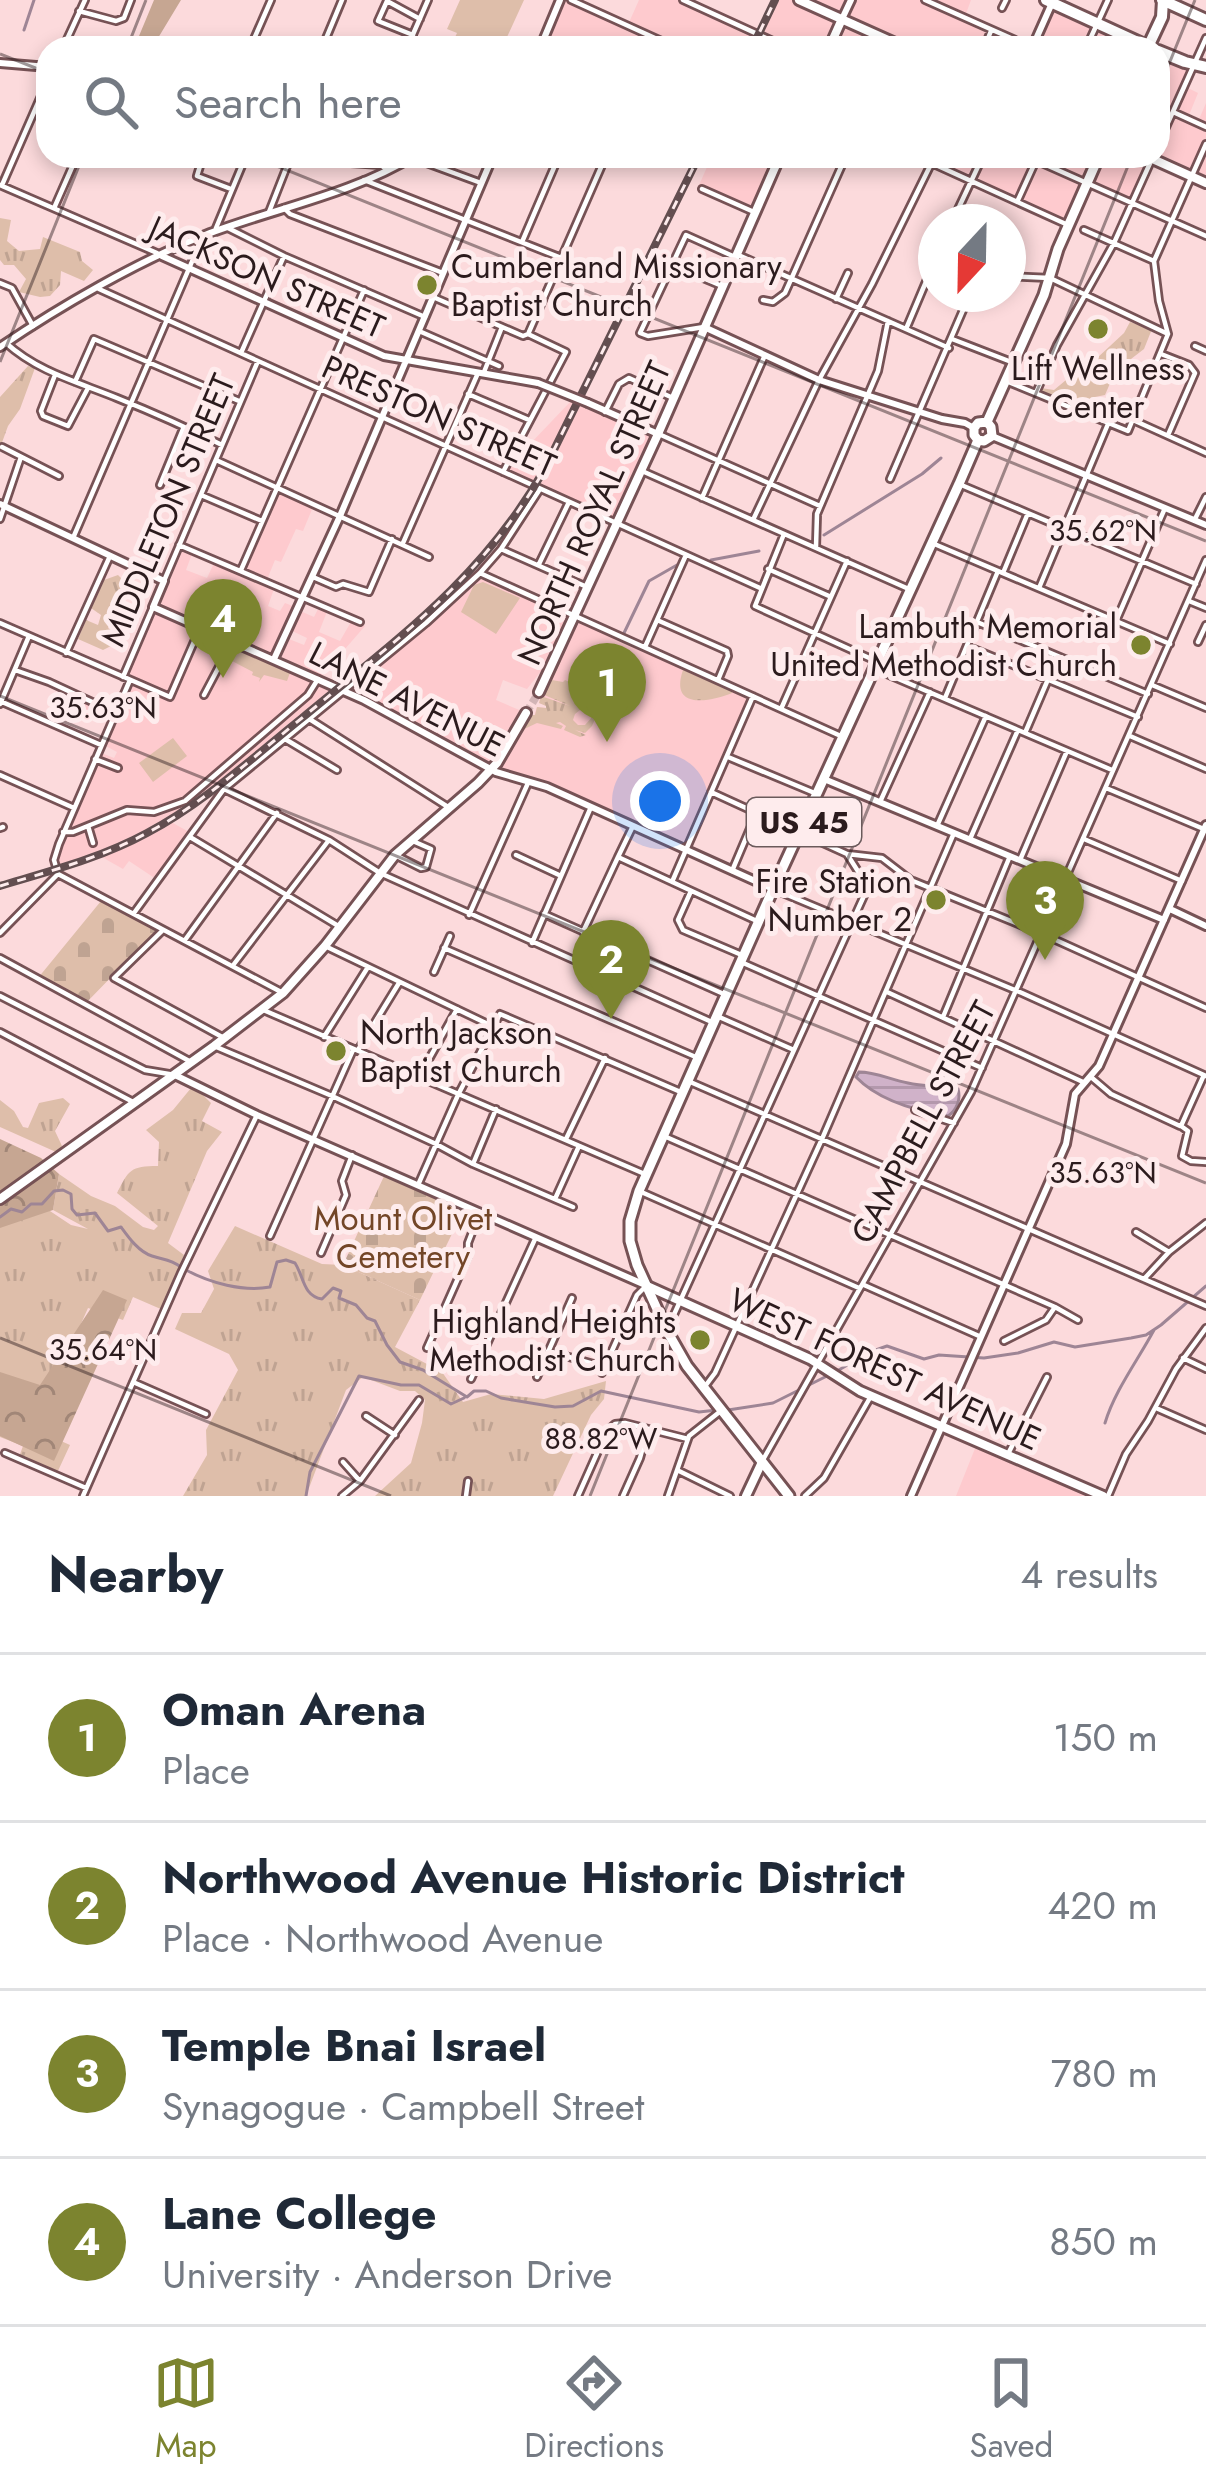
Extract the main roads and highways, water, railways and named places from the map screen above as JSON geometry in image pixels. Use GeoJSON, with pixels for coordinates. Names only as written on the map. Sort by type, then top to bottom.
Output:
{"type":"FeatureCollection","features":[{"type":"Feature","properties":{"kind":"highway"},"geometry":{"type":"LineString","coordinates":[[1155,36],[1162,0],[1206,20]]}},
{"type":"Feature","properties":{"kind":"highway"},"geometry":{"type":"LineString","coordinates":[[1051,1],[1124,36]]}},
{"type":"Feature","properties":{"kind":"highway"},"geometry":{"type":"LineString","coordinates":[[1170,55],[1202,68]]}},
{"type":"Feature","properties":{"kind":"main road"},"geometry":{"type":"LineString","coordinates":[[799,0],[879,36]]}},
{"type":"Feature","properties":{"kind":"main road"},"geometry":{"type":"LineString","coordinates":[[835,36],[842,20]]}},
{"type":"Feature","properties":{"kind":"main road"},"geometry":{"type":"LineString","coordinates":[[1170,166],[1206,183]]}},
{"type":"Feature","properties":{"kind":"main road","name":"NORTH ROYAL STREET"},"geometry":{"type":"LineString","coordinates":[[538,692],[774,168]]}},
{"type":"Feature","properties":{"kind":"main road"},"geometry":{"type":"LineString","coordinates":[[987,422],[1093,168]]}},
{"type":"Feature","properties":{"kind":"main road"},"geometry":{"type":"LineString","coordinates":[[987,422],[992,436],[984,441],[976,434],[978,423],[987,422]]}},
{"type":"Feature","properties":{"kind":"main road","name":"US 45"},"geometry":{"type":"LineString","coordinates":[[789,1496],[678,1353],[630,1241],[631,1214],[773,889],[959,484],[976,434]]}},
{"type":"Feature","properties":{"kind":"main road","name":"NORTH ROYAL STREET"},"geometry":{"type":"LineString","coordinates":[[0,1199],[283,992],[326,946],[395,855],[491,770],[526,713]]}},
{"type":"Feature","properties":{"kind":"main road","name":"WEST FOREST AVENUE"},"geometry":{"type":"LineString","coordinates":[[646,1286],[818,1364],[871,1396],[1106,1496]]}},
{"type":"Feature","properties":{"kind":"main road","name":"CAMPBELL STREET"},"geometry":{"type":"LineString","coordinates":[[746,1496],[762,1462]]}},
{"type":"Feature","properties":{"kind":"waterway"},"geometry":{"type":"LineString","coordinates":[[24,30],[34,0]]}},
{"type":"Feature","properties":{"kind":"waterway"},"geometry":{"type":"LineString","coordinates":[[824,535],[941,458]]}},
{"type":"Feature","properties":{"kind":"waterway"},"geometry":{"type":"LineString","coordinates":[[711,560],[759,551]]}},
{"type":"Feature","properties":{"kind":"waterway"},"geometry":{"type":"LineString","coordinates":[[624,633],[649,581],[677,565]]}},
{"type":"Feature","properties":{"kind":"waterway"},"geometry":{"type":"LineString","coordinates":[[0,1217],[11,1209],[22,1212],[31,1204],[42,1204],[54,1191],[63,1190],[71,1194],[77,1215],[95,1213],[108,1231],[121,1227],[143,1251],[181,1267]]}},
{"type":"Feature","properties":{"kind":"waterway"},"geometry":{"type":"LineString","coordinates":[[186,1270],[227,1285],[260,1288],[270,1287],[277,1262],[295,1263],[311,1294],[322,1299],[333,1288],[341,1291],[339,1298],[375,1321],[400,1362],[467,1397],[474,1391],[486,1391],[555,1407],[573,1406],[601,1391],[699,1412],[717,1410]]}},
{"type":"Feature","properties":{"kind":"waterway"},"geometry":{"type":"LineString","coordinates":[[837,1371],[887,1346],[924,1359],[939,1355],[984,1358],[1054,1342],[1075,1347],[1146,1335],[1206,1286]]}},
{"type":"Feature","properties":{"kind":"waterway"},"geometry":{"type":"LineString","coordinates":[[1105,1423],[1154,1330]]}},
{"type":"Feature","properties":{"kind":"waterway"},"geometry":{"type":"LineString","coordinates":[[306,1496],[310,1472],[359,1376],[419,1385],[451,1404],[464,1398]]}},
{"type":"Feature","properties":{"kind":"waterway"},"geometry":{"type":"LineString","coordinates":[[728,1410],[773,1403],[827,1376]]}},
{"type":"Feature","properties":{"kind":"tunnel"},"geometry":{"type":"LineString","coordinates":[[526,713],[539,692]]}},
{"type":"Feature","properties":{"kind":"railway"},"geometry":{"type":"LineString","coordinates":[[758,36],[775,0]]}},
{"type":"Feature","properties":{"kind":"railway"},"geometry":{"type":"LineString","coordinates":[[0,886],[112,850],[188,808],[371,662],[465,576],[520,509],[544,470],[693,168]]}},
{"type":"Feature","properties":{"kind":"place","name":"Cumberland Missionary Baptist Church"},"geometry":{"type":"Point","coordinates":[427,285]}},
{"type":"Feature","properties":{"kind":"place","name":"Lift Wellness Center"},"geometry":{"type":"Point","coordinates":[1098,329]}},
{"type":"Feature","properties":{"kind":"place","name":"Lambuth Memorial United Methodist Church"},"geometry":{"type":"Point","coordinates":[1141,645]}},
{"type":"Feature","properties":{"kind":"place","name":"Lane College"},"geometry":{"type":"Point","coordinates":[223,678]}},
{"type":"Feature","properties":{"kind":"place","name":"Oman Arena"},"geometry":{"type":"Point","coordinates":[607,742]}},
{"type":"Feature","properties":{"kind":"place","name":"Fire Station Number 2"},"geometry":{"type":"Point","coordinates":[936,900]}},
{"type":"Feature","properties":{"kind":"place","name":"Temple Bnai Israel"},"geometry":{"type":"Point","coordinates":[1045,960]}},
{"type":"Feature","properties":{"kind":"place","name":"Northwood Avenue Historic District"},"geometry":{"type":"Point","coordinates":[611,1019]}},
{"type":"Feature","properties":{"kind":"place","name":"North Jackson Baptist Church"},"geometry":{"type":"Point","coordinates":[336,1051]}},
{"type":"Feature","properties":{"kind":"place","name":"Highland Heights Methodist Church"},"geometry":{"type":"Point","coordinates":[700,1340]}},
{"type":"Feature","properties":{"kind":"park label","name":"Mount Olivet Cemetery"},"geometry":{"type":"Point","coordinates":[403,1237]}}]}
